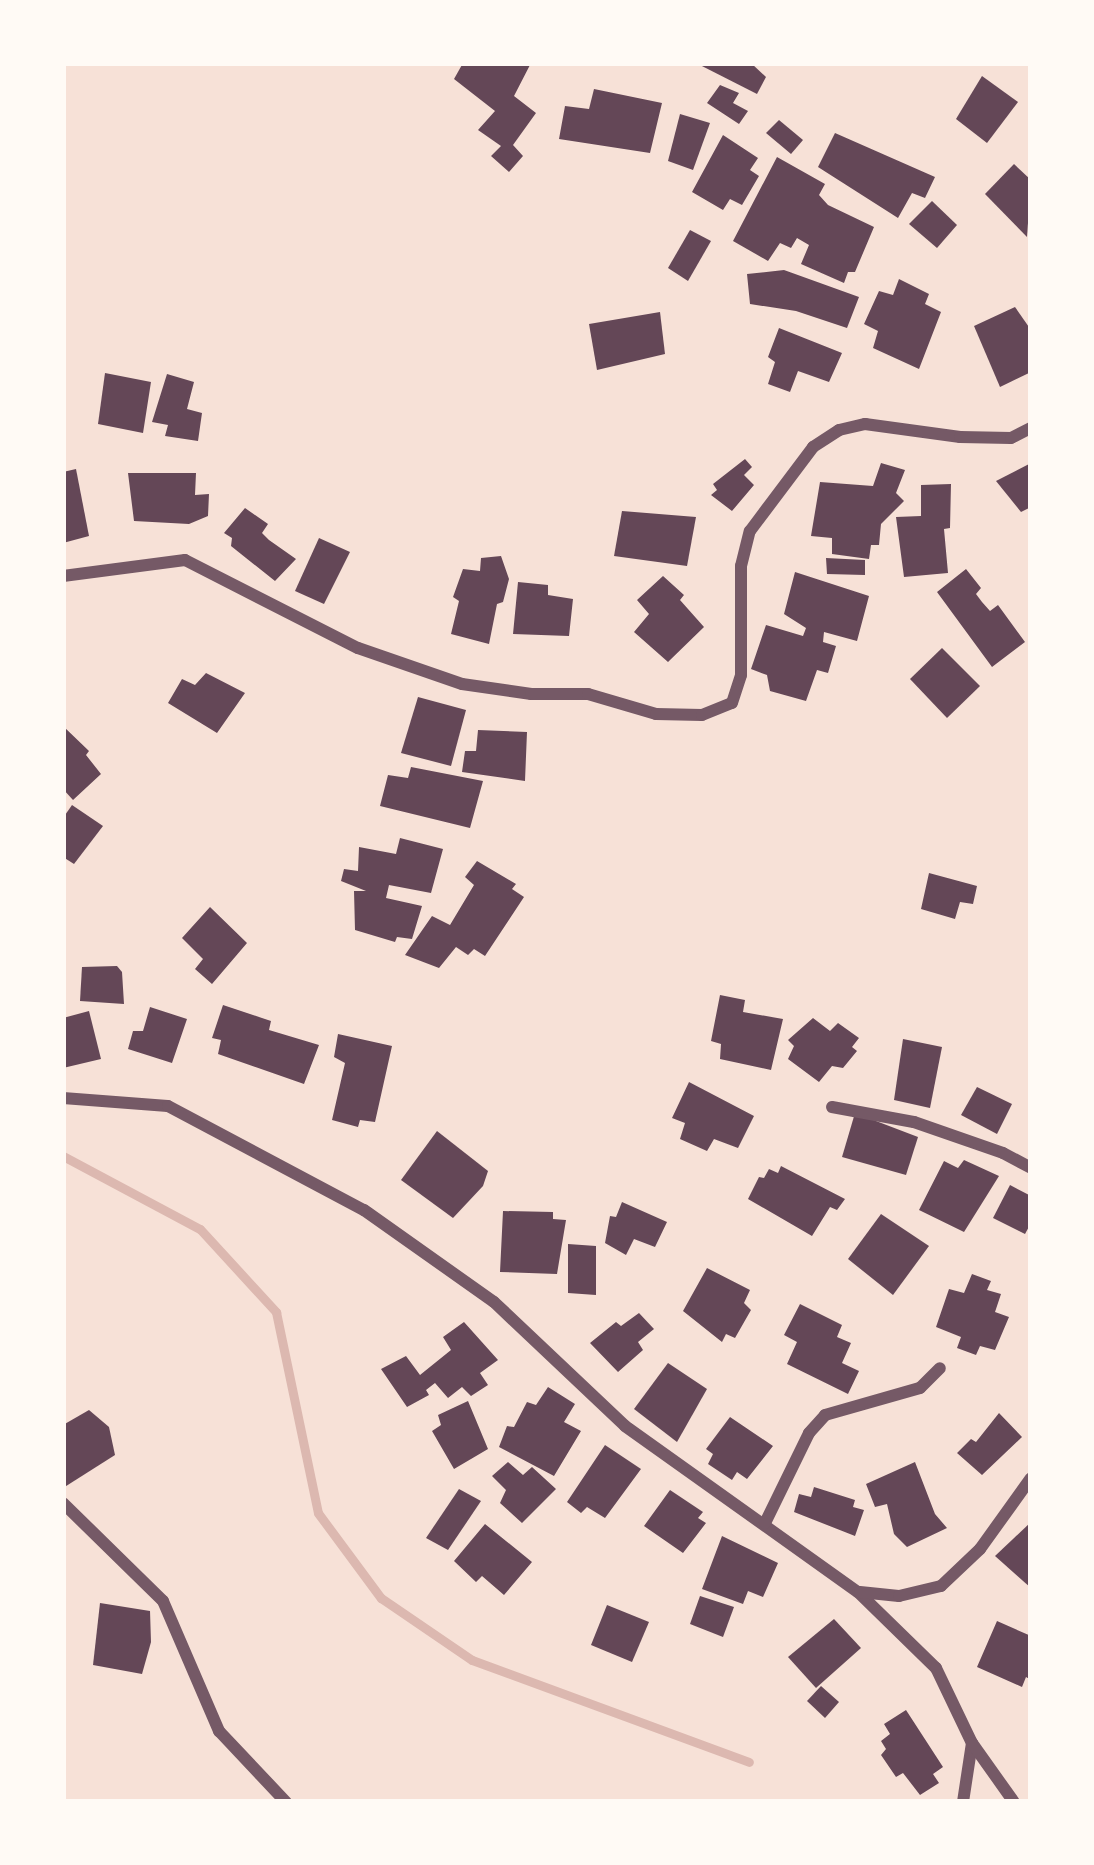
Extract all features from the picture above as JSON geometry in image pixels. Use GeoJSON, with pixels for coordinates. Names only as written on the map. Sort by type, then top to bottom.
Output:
{"type":"FeatureCollection","features":[{"type":"Feature","properties":{"kind":"street"},"geometry":{"type":"LineString","coordinates":[[63,576],[185,560],[358,648],[462,684],[531,694],[589,694],[656,714],[702,715],[732,703],[741,675],[741,566],[750,531],[813,447],[839,430],[866,424],[960,437],[1011,438],[1031,428]]}},
{"type":"Feature","properties":{"kind":"street"},"geometry":{"type":"LineString","coordinates":[[63,1098],[168,1106],[364,1210],[494,1302],[626,1426],[858,1592],[936,1668],[972,1743],[1014,1802]]}},
{"type":"Feature","properties":{"kind":"street"},"geometry":{"type":"LineString","coordinates":[[832,1107],[914,1122],[1003,1153],[1031,1168]]}},
{"type":"Feature","properties":{"kind":"street"},"geometry":{"type":"LineString","coordinates":[[765,1523],[809,1433],[825,1415],[920,1388],[940,1368]]}},
{"type":"Feature","properties":{"kind":"street"},"geometry":{"type":"LineString","coordinates":[[858,1592],[899,1596],[941,1586],[980,1549],[1031,1478]]}},
{"type":"Feature","properties":{"kind":"street"},"geometry":{"type":"LineString","coordinates":[[63,1503],[163,1601],[219,1731],[286,1802]]}},
{"type":"Feature","properties":{"kind":"street"},"geometry":{"type":"LineString","coordinates":[[963,1802],[972,1743]]}},
{"type":"Feature","properties":{"kind":"building"},"geometry":{"type":"Polygon","coordinates":[[[463,63],[531,63],[514,96],[536,113],[513,145],[523,156],[509,172],[491,156],[501,146],[478,130],[495,111],[454,79],[463,63]]]}},
{"type":"Feature","properties":{"kind":"building"},"geometry":{"type":"Polygon","coordinates":[[[696,63],[751,63],[766,77],[757,94],[696,63]]]}},
{"type":"Feature","properties":{"kind":"building"},"geometry":{"type":"Polygon","coordinates":[[[982,76],[1018,102],[987,143],[956,119],[982,76]]]}},
{"type":"Feature","properties":{"kind":"building"},"geometry":{"type":"Polygon","coordinates":[[[720,85],[739,93],[733,103],[748,111],[739,124],[707,103],[720,85]]]}},
{"type":"Feature","properties":{"kind":"building"},"geometry":{"type":"Polygon","coordinates":[[[594,89],[662,103],[650,153],[559,139],[565,106],[589,109],[594,89]]]}},
{"type":"Feature","properties":{"kind":"building"},"geometry":{"type":"Polygon","coordinates":[[[680,114],[710,123],[693,170],[668,161],[680,114]]]}},
{"type":"Feature","properties":{"kind":"building"},"geometry":{"type":"Polygon","coordinates":[[[779,120],[803,140],[791,154],[766,133],[779,120]]]}},
{"type":"Feature","properties":{"kind":"building"},"geometry":{"type":"Polygon","coordinates":[[[835,133],[935,177],[925,198],[912,193],[898,218],[818,167],[835,133]]]}},
{"type":"Feature","properties":{"kind":"building"},"geometry":{"type":"Polygon","coordinates":[[[723,135],[758,158],[750,170],[759,176],[742,205],[730,199],[723,210],[692,192],[723,135]]]}},
{"type":"Feature","properties":{"kind":"building"},"geometry":{"type":"Polygon","coordinates":[[[777,157],[825,184],[819,195],[828,205],[874,227],[855,272],[848,272],[844,283],[801,264],[809,245],[797,238],[791,248],[780,243],[768,261],[733,241],[777,157]]]}},
{"type":"Feature","properties":{"kind":"building"},"geometry":{"type":"Polygon","coordinates":[[[1014,164],[1031,180],[1027,237],[985,194],[1014,164]]]}},
{"type":"Feature","properties":{"kind":"building"},"geometry":{"type":"Polygon","coordinates":[[[932,201],[957,225],[937,248],[909,224],[932,201]]]}},
{"type":"Feature","properties":{"kind":"building"},"geometry":{"type":"Polygon","coordinates":[[[690,230],[711,241],[688,281],[668,268],[690,230]]]}},
{"type":"Feature","properties":{"kind":"building"},"geometry":{"type":"Polygon","coordinates":[[[784,270],[859,297],[847,328],[796,311],[750,304],[747,274],[784,270]]]}},
{"type":"Feature","properties":{"kind":"building"},"geometry":{"type":"Polygon","coordinates":[[[899,279],[929,294],[925,304],[941,312],[919,369],[873,348],[878,331],[864,324],[879,291],[893,295],[899,279]]]}},
{"type":"Feature","properties":{"kind":"building"},"geometry":{"type":"Polygon","coordinates":[[[1015,307],[1031,330],[1031,372],[1000,387],[974,326],[1015,307]]]}},
{"type":"Feature","properties":{"kind":"building"},"geometry":{"type":"Polygon","coordinates":[[[660,312],[665,354],[597,370],[589,324],[660,312]]]}},
{"type":"Feature","properties":{"kind":"building"},"geometry":{"type":"Polygon","coordinates":[[[779,328],[842,353],[829,382],[798,371],[790,392],[768,384],[775,362],[768,357],[779,328]]]}},
{"type":"Feature","properties":{"kind":"building"},"geometry":{"type":"Polygon","coordinates":[[[105,373],[151,382],[143,433],[98,424],[105,373]]]}},
{"type":"Feature","properties":{"kind":"building"},"geometry":{"type":"Polygon","coordinates":[[[167,374],[194,382],[187,409],[202,413],[198,441],[165,436],[168,425],[152,422],[167,374]]]}},
{"type":"Feature","properties":{"kind":"building"},"geometry":{"type":"Polygon","coordinates":[[[745,459],[752,467],[744,475],[754,485],[732,511],[711,495],[717,490],[713,484],[745,459]]]}},
{"type":"Feature","properties":{"kind":"building"},"geometry":{"type":"Polygon","coordinates":[[[881,463],[905,470],[896,493],[904,501],[881,524],[879,545],[871,545],[869,559],[832,554],[832,538],[811,536],[820,482],[873,486],[881,463]]]}},
{"type":"Feature","properties":{"kind":"building"},"geometry":{"type":"Polygon","coordinates":[[[1031,463],[1031,507],[1021,512],[996,481],[1031,463]]]}},
{"type":"Feature","properties":{"kind":"building"},"geometry":{"type":"Polygon","coordinates":[[[76,469],[89,536],[63,543],[63,472],[76,469]]]}},
{"type":"Feature","properties":{"kind":"building"},"geometry":{"type":"Polygon","coordinates":[[[128,473],[196,473],[195,495],[209,494],[208,516],[189,524],[134,521],[128,473]]]}},
{"type":"Feature","properties":{"kind":"building"},"geometry":{"type":"Polygon","coordinates":[[[951,484],[950,528],[944,529],[948,573],[904,577],[896,517],[921,516],[921,485],[951,484]]]}},
{"type":"Feature","properties":{"kind":"building"},"geometry":{"type":"Polygon","coordinates":[[[245,508],[268,524],[262,533],[269,540],[296,559],[275,581],[231,546],[232,538],[224,533],[245,508]]]}},
{"type":"Feature","properties":{"kind":"building"},"geometry":{"type":"Polygon","coordinates":[[[622,511],[696,517],[687,566],[614,556],[622,511]]]}},
{"type":"Feature","properties":{"kind":"building"},"geometry":{"type":"Polygon","coordinates":[[[319,538],[350,552],[324,604],[295,591],[319,538]]]}},
{"type":"Feature","properties":{"kind":"building"},"geometry":{"type":"Polygon","coordinates":[[[501,556],[509,579],[503,602],[497,604],[489,644],[451,634],[459,601],[453,597],[463,569],[480,571],[481,558],[501,556]]]}},
{"type":"Feature","properties":{"kind":"building"},"geometry":{"type":"Polygon","coordinates":[[[826,558],[865,560],[865,575],[827,574],[826,558]]]}},
{"type":"Feature","properties":{"kind":"building"},"geometry":{"type":"Polygon","coordinates":[[[966,569],[981,588],[976,594],[982,602],[990,611],[998,605],[1025,642],[992,667],[937,592],[966,569]]]}},
{"type":"Feature","properties":{"kind":"building"},"geometry":{"type":"Polygon","coordinates":[[[795,572],[869,596],[857,641],[824,632],[823,642],[836,646],[828,673],[817,670],[806,701],[770,691],[767,675],[751,669],[766,625],[803,636],[806,628],[784,614],[795,572]]]}},
{"type":"Feature","properties":{"kind":"building"},"geometry":{"type":"Polygon","coordinates":[[[663,576],[684,595],[680,600],[704,627],[668,662],[634,632],[649,614],[637,600],[663,576]]]}},
{"type":"Feature","properties":{"kind":"building"},"geometry":{"type":"Polygon","coordinates":[[[518,582],[548,585],[548,595],[573,599],[569,636],[513,634],[518,582]]]}},
{"type":"Feature","properties":{"kind":"building"},"geometry":{"type":"Polygon","coordinates":[[[942,648],[980,686],[947,718],[910,679],[942,648]]]}},
{"type":"Feature","properties":{"kind":"building"},"geometry":{"type":"Polygon","coordinates":[[[206,673],[245,693],[217,733],[168,703],[182,679],[195,685],[206,673]]]}},
{"type":"Feature","properties":{"kind":"building"},"geometry":{"type":"Polygon","coordinates":[[[418,697],[466,710],[451,766],[401,753],[418,697]]]}},
{"type":"Feature","properties":{"kind":"building"},"geometry":{"type":"Polygon","coordinates":[[[63,726],[89,751],[86,755],[101,774],[73,800],[63,789],[63,726]]]}},
{"type":"Feature","properties":{"kind":"building"},"geometry":{"type":"Polygon","coordinates":[[[478,730],[527,732],[525,781],[462,772],[465,751],[476,751],[478,730]]]}},
{"type":"Feature","properties":{"kind":"building"},"geometry":{"type":"Polygon","coordinates":[[[411,767],[483,781],[470,828],[380,806],[388,775],[408,778],[411,767]]]}},
{"type":"Feature","properties":{"kind":"building"},"geometry":{"type":"Polygon","coordinates":[[[72,805],[103,826],[74,864],[63,857],[63,818],[72,805]]]}},
{"type":"Feature","properties":{"kind":"building"},"geometry":{"type":"Polygon","coordinates":[[[400,838],[443,849],[431,893],[389,885],[386,898],[422,906],[412,939],[397,937],[395,942],[355,930],[354,891],[366,891],[341,881],[344,869],[358,871],[359,847],[396,854],[400,838]]]}},
{"type":"Feature","properties":{"kind":"building"},"geometry":{"type":"Polygon","coordinates":[[[477,861],[516,884],[512,889],[524,897],[485,956],[474,949],[468,955],[456,947],[439,968],[405,955],[432,916],[450,925],[474,885],[465,877],[477,861]]]}},
{"type":"Feature","properties":{"kind":"building"},"geometry":{"type":"Polygon","coordinates":[[[929,873],[977,886],[973,904],[960,902],[955,919],[921,909],[929,873]]]}},
{"type":"Feature","properties":{"kind":"building"},"geometry":{"type":"Polygon","coordinates":[[[210,907],[247,943],[212,984],[195,969],[203,959],[182,938],[210,907]]]}},
{"type":"Feature","properties":{"kind":"building"},"geometry":{"type":"Polygon","coordinates":[[[117,966],[122,972],[124,1004],[80,1001],[82,967],[117,966]]]}},
{"type":"Feature","properties":{"kind":"building"},"geometry":{"type":"Polygon","coordinates":[[[720,995],[745,1000],[743,1012],[783,1019],[771,1070],[720,1059],[721,1044],[711,1041],[720,995]]]}},
{"type":"Feature","properties":{"kind":"building"},"geometry":{"type":"Polygon","coordinates":[[[223,1005],[271,1021],[269,1030],[319,1045],[304,1084],[218,1054],[221,1040],[212,1038],[223,1005]]]}},
{"type":"Feature","properties":{"kind":"building"},"geometry":{"type":"Polygon","coordinates":[[[150,1007],[187,1019],[172,1063],[128,1049],[133,1031],[143,1031],[150,1007]]]}},
{"type":"Feature","properties":{"kind":"building"},"geometry":{"type":"Polygon","coordinates":[[[89,1011],[101,1059],[63,1068],[63,1018],[89,1011]]]}},
{"type":"Feature","properties":{"kind":"building"},"geometry":{"type":"Polygon","coordinates":[[[813,1018],[830,1031],[838,1023],[859,1038],[852,1047],[857,1051],[843,1068],[832,1066],[819,1082],[788,1059],[794,1046],[788,1040],[813,1018]]]}},
{"type":"Feature","properties":{"kind":"building"},"geometry":{"type":"Polygon","coordinates":[[[338,1034],[392,1046],[375,1122],[360,1120],[358,1127],[332,1120],[345,1063],[334,1057],[338,1034]]]}},
{"type":"Feature","properties":{"kind":"building"},"geometry":{"type":"Polygon","coordinates":[[[903,1039],[942,1047],[930,1108],[894,1100],[903,1039]]]}},
{"type":"Feature","properties":{"kind":"building"},"geometry":{"type":"Polygon","coordinates":[[[689,1082],[754,1116],[738,1148],[714,1139],[707,1151],[680,1139],[685,1123],[672,1118],[689,1082]]]}},
{"type":"Feature","properties":{"kind":"building"},"geometry":{"type":"Polygon","coordinates":[[[977,1087],[1012,1104],[997,1134],[961,1115],[977,1087]]]}},
{"type":"Feature","properties":{"kind":"building"},"geometry":{"type":"Polygon","coordinates":[[[855,1113],[918,1137],[906,1175],[842,1157],[855,1113]]]}},
{"type":"Feature","properties":{"kind":"building"},"geometry":{"type":"Polygon","coordinates":[[[437,1131],[488,1171],[483,1186],[453,1218],[401,1180],[437,1131]]]}},
{"type":"Feature","properties":{"kind":"building"},"geometry":{"type":"Polygon","coordinates":[[[964,1160],[999,1176],[964,1232],[919,1210],[944,1161],[958,1168],[964,1160]]]}},
{"type":"Feature","properties":{"kind":"building"},"geometry":{"type":"Polygon","coordinates":[[[781,1166],[845,1199],[837,1210],[830,1207],[812,1236],[748,1199],[759,1177],[764,1178],[769,1169],[778,1173],[781,1166]]]}},
{"type":"Feature","properties":{"kind":"building"},"geometry":{"type":"Polygon","coordinates":[[[1010,1185],[1031,1196],[1031,1223],[1025,1234],[993,1218],[1010,1185]]]}},
{"type":"Feature","properties":{"kind":"building"},"geometry":{"type":"Polygon","coordinates":[[[622,1202],[667,1222],[655,1247],[634,1239],[626,1255],[605,1243],[610,1216],[616,1217],[622,1202]]]}},
{"type":"Feature","properties":{"kind":"building"},"geometry":{"type":"Polygon","coordinates":[[[503,1211],[553,1212],[553,1219],[566,1220],[557,1274],[500,1272],[503,1211]]]}},
{"type":"Feature","properties":{"kind":"building"},"geometry":{"type":"Polygon","coordinates":[[[881,1214],[929,1246],[893,1295],[848,1259],[881,1214]]]}},
{"type":"Feature","properties":{"kind":"building"},"geometry":{"type":"Polygon","coordinates":[[[568,1244],[596,1246],[596,1295],[568,1293],[568,1244]]]}},
{"type":"Feature","properties":{"kind":"building"},"geometry":{"type":"Polygon","coordinates":[[[707,1268],[750,1290],[744,1303],[751,1310],[735,1338],[726,1334],[722,1342],[683,1311],[707,1268]]]}},
{"type":"Feature","properties":{"kind":"building"},"geometry":{"type":"Polygon","coordinates":[[[972,1274],[991,1281],[987,1290],[1001,1294],[995,1312],[1009,1317],[995,1350],[980,1346],[976,1355],[957,1348],[961,1337],[936,1327],[949,1289],[964,1293],[972,1274]]]}},
{"type":"Feature","properties":{"kind":"building"},"geometry":{"type":"Polygon","coordinates":[[[800,1304],[842,1325],[837,1337],[851,1343],[842,1363],[859,1371],[848,1394],[787,1364],[797,1342],[784,1335],[800,1304]]]}},
{"type":"Feature","properties":{"kind":"building"},"geometry":{"type":"Polygon","coordinates":[[[639,1313],[654,1329],[638,1342],[643,1350],[618,1372],[590,1343],[616,1322],[621,1326],[639,1313]]]}},
{"type":"Feature","properties":{"kind":"building"},"geometry":{"type":"Polygon","coordinates":[[[464,1322],[498,1360],[480,1373],[488,1385],[471,1396],[462,1387],[448,1398],[435,1383],[426,1390],[429,1395],[407,1407],[381,1369],[406,1356],[420,1375],[451,1350],[443,1337],[464,1322]]]}},
{"type":"Feature","properties":{"kind":"building"},"geometry":{"type":"Polygon","coordinates":[[[668,1363],[707,1389],[677,1442],[634,1409],[668,1363]]]}},
{"type":"Feature","properties":{"kind":"building"},"geometry":{"type":"Polygon","coordinates":[[[548,1387],[575,1404],[564,1422],[581,1431],[554,1476],[499,1447],[507,1426],[514,1427],[527,1402],[536,1405],[548,1387]]]}},
{"type":"Feature","properties":{"kind":"building"},"geometry":{"type":"Polygon","coordinates":[[[468,1401],[488,1449],[454,1469],[432,1431],[441,1425],[438,1415],[468,1401]]]}},
{"type":"Feature","properties":{"kind":"building"},"geometry":{"type":"Polygon","coordinates":[[[89,1410],[109,1427],[115,1455],[63,1488],[63,1425],[89,1410]]]}},
{"type":"Feature","properties":{"kind":"building"},"geometry":{"type":"Polygon","coordinates":[[[999,1413],[1022,1437],[982,1475],[957,1453],[971,1439],[976,1442],[999,1413]]]}},
{"type":"Feature","properties":{"kind":"building"},"geometry":{"type":"Polygon","coordinates":[[[730,1417],[773,1446],[747,1479],[737,1472],[732,1480],[708,1464],[713,1454],[706,1449],[730,1417]]]}},
{"type":"Feature","properties":{"kind":"building"},"geometry":{"type":"Polygon","coordinates":[[[605,1445],[641,1469],[605,1518],[587,1507],[581,1513],[567,1502],[605,1445]]]}},
{"type":"Feature","properties":{"kind":"building"},"geometry":{"type":"Polygon","coordinates":[[[508,1462],[523,1475],[532,1467],[556,1489],[522,1523],[500,1503],[506,1490],[492,1476],[508,1462]]]}},
{"type":"Feature","properties":{"kind":"building"},"geometry":{"type":"Polygon","coordinates":[[[915,1462],[935,1514],[947,1528],[907,1547],[894,1534],[887,1504],[875,1507],[866,1484],[915,1462]]]}},
{"type":"Feature","properties":{"kind":"building"},"geometry":{"type":"Polygon","coordinates":[[[814,1487],[855,1500],[853,1507],[864,1510],[855,1536],[794,1512],[799,1494],[811,1497],[814,1487]]]}},
{"type":"Feature","properties":{"kind":"building"},"geometry":{"type":"Polygon","coordinates":[[[459,1489],[481,1501],[448,1550],[426,1538],[459,1489]]]}},
{"type":"Feature","properties":{"kind":"building"},"geometry":{"type":"Polygon","coordinates":[[[670,1490],[703,1512],[698,1518],[706,1523],[683,1553],[644,1526],[670,1490]]]}},
{"type":"Feature","properties":{"kind":"building"},"geometry":{"type":"Polygon","coordinates":[[[1031,1522],[1031,1588],[995,1556],[1031,1522]]]}},
{"type":"Feature","properties":{"kind":"building"},"geometry":{"type":"Polygon","coordinates":[[[485,1524],[532,1562],[504,1595],[482,1576],[476,1582],[454,1561],[485,1524]]]}},
{"type":"Feature","properties":{"kind":"building"},"geometry":{"type":"Polygon","coordinates":[[[722,1536],[778,1563],[763,1597],[748,1591],[743,1604],[702,1589],[722,1536]]]}},
{"type":"Feature","properties":{"kind":"building"},"geometry":{"type":"Polygon","coordinates":[[[700,1596],[734,1607],[723,1637],[690,1624],[700,1596]]]}},
{"type":"Feature","properties":{"kind":"building"},"geometry":{"type":"Polygon","coordinates":[[[100,1603],[150,1611],[151,1642],[142,1674],[93,1665],[100,1603]]]}},
{"type":"Feature","properties":{"kind":"building"},"geometry":{"type":"Polygon","coordinates":[[[607,1605],[649,1622],[632,1662],[591,1645],[607,1605]]]}},
{"type":"Feature","properties":{"kind":"building"},"geometry":{"type":"Polygon","coordinates":[[[834,1619],[861,1648],[816,1688],[788,1657],[834,1619]]]}},
{"type":"Feature","properties":{"kind":"building"},"geometry":{"type":"Polygon","coordinates":[[[997,1621],[1031,1636],[1031,1680],[1026,1677],[1022,1687],[977,1667],[997,1621]]]}},
{"type":"Feature","properties":{"kind":"building"},"geometry":{"type":"Polygon","coordinates":[[[821,1686],[839,1702],[825,1718],[807,1701],[821,1686]]]}},
{"type":"Feature","properties":{"kind":"building"},"geometry":{"type":"Polygon","coordinates":[[[906,1710],[943,1767],[933,1774],[939,1783],[920,1795],[903,1773],[896,1777],[881,1755],[886,1749],[881,1741],[890,1734],[884,1724],[906,1710]]]}},
{"type":"Feature","properties":{"kind":"waterway"},"geometry":{"type":"LineString","coordinates":[[63,1156],[200,1229],[276,1312],[318,1513],[381,1598],[472,1660],[749,1762]]}}]}
